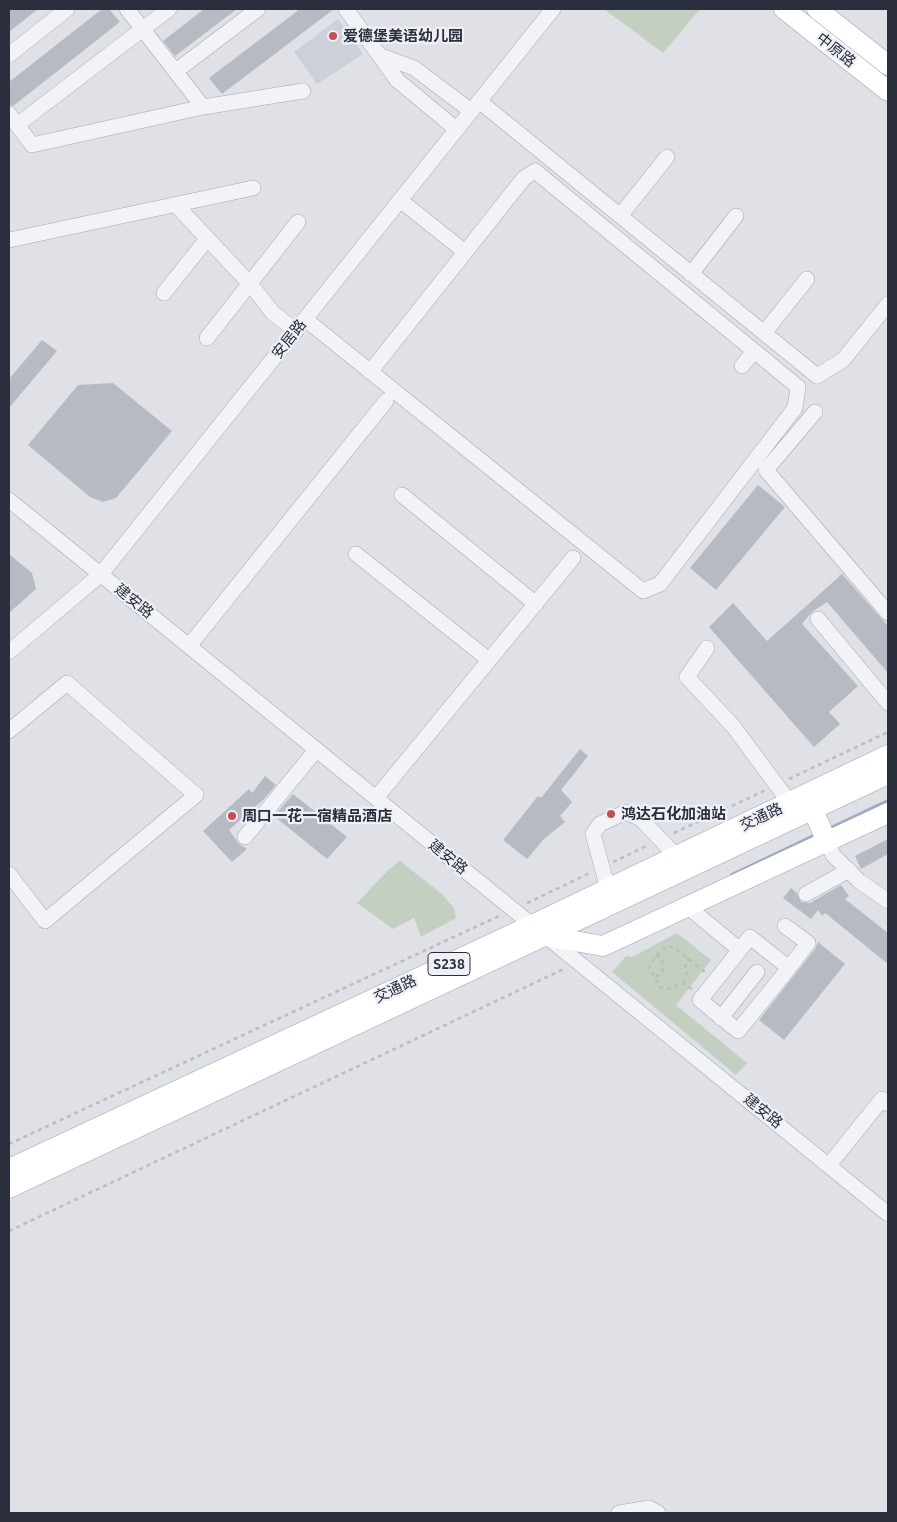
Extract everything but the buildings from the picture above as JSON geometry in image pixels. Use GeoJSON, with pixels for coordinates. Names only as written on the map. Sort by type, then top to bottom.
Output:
{"type":"FeatureCollection","features":[{"type":"Feature","properties":{"kind":"main road","name":"中原路"},"geometry":{"type":"LineString","coordinates":[[784,9],[888,92]]}},
{"type":"Feature","properties":{"kind":"main road","name":"中原路"},"geometry":{"type":"LineString","coordinates":[[817,9],[888,65]]}},
{"type":"Feature","properties":{"kind":"main road","name":"交通路"},"geometry":{"type":"LineString","coordinates":[[9,1188],[539,930],[608,889],[888,755]]}},
{"type":"Feature","properties":{"kind":"main road","name":"交通路"},"geometry":{"type":"LineString","coordinates":[[9,1169],[539,930],[813,810],[888,774]]}},
{"type":"Feature","properties":{"kind":"main road"},"geometry":{"type":"LineString","coordinates":[[813,810],[827,842]]}},
{"type":"Feature","properties":{"kind":"main road"},"geometry":{"type":"LineString","coordinates":[[539,930],[603,946],[888,813]]}},
{"type":"Feature","properties":{"kind":"street"},"geometry":{"type":"LineString","coordinates":[[9,55],[67,9]]}},
{"type":"Feature","properties":{"kind":"street"},"geometry":{"type":"LineString","coordinates":[[127,9],[203,108]]}},
{"type":"Feature","properties":{"kind":"street"},"geometry":{"type":"LineString","coordinates":[[169,9],[13,120],[32,145],[203,108],[303,91]]}},
{"type":"Feature","properties":{"kind":"street"},"geometry":{"type":"LineString","coordinates":[[176,72],[258,9]]}},
{"type":"Feature","properties":{"kind":"street"},"geometry":{"type":"LineString","coordinates":[[346,9],[397,80],[456,129]]}},
{"type":"Feature","properties":{"kind":"street","name":"安居路"},"geometry":{"type":"LineString","coordinates":[[9,652],[101,574],[553,9]]}},
{"type":"Feature","properties":{"kind":"street"},"geometry":{"type":"LineString","coordinates":[[381,56],[414,68],[475,106],[620,216],[817,376],[843,360],[888,304]]}},
{"type":"Feature","properties":{"kind":"street"},"geometry":{"type":"LineString","coordinates":[[620,216],[667,157]]}},
{"type":"Feature","properties":{"kind":"street"},"geometry":{"type":"LineString","coordinates":[[176,205],[251,285],[273,313],[300,325],[370,372],[644,591],[660,584],[795,408],[798,387],[536,171],[524,178],[370,372]]}},
{"type":"Feature","properties":{"kind":"street"},"geometry":{"type":"LineString","coordinates":[[9,240],[253,188]]}},
{"type":"Feature","properties":{"kind":"street"},"geometry":{"type":"LineString","coordinates":[[400,200],[465,252]]}},
{"type":"Feature","properties":{"kind":"street"},"geometry":{"type":"LineString","coordinates":[[691,274],[736,216]]}},
{"type":"Feature","properties":{"kind":"street"},"geometry":{"type":"LineString","coordinates":[[208,338],[298,222]]}},
{"type":"Feature","properties":{"kind":"street"},"geometry":{"type":"LineString","coordinates":[[164,293],[207,239]]}},
{"type":"Feature","properties":{"kind":"street"},"geometry":{"type":"LineString","coordinates":[[764,333],[807,278]]}},
{"type":"Feature","properties":{"kind":"street"},"geometry":{"type":"LineString","coordinates":[[742,366],[754,351]]}},
{"type":"Feature","properties":{"kind":"street"},"geometry":{"type":"LineString","coordinates":[[189,646],[386,401]]}},
{"type":"Feature","properties":{"kind":"street"},"geometry":{"type":"LineString","coordinates":[[815,412],[766,470],[888,613]]}},
{"type":"Feature","properties":{"kind":"street"},"geometry":{"type":"LineString","coordinates":[[402,495],[536,604]]}},
{"type":"Feature","properties":{"kind":"street","name":"建安路"},"geometry":{"type":"LineString","coordinates":[[9,500],[513,910],[579,961],[888,1214]]}},
{"type":"Feature","properties":{"kind":"street"},"geometry":{"type":"LineString","coordinates":[[356,554],[490,660]]}},
{"type":"Feature","properties":{"kind":"street"},"geometry":{"type":"LineString","coordinates":[[376,798],[573,558]]}},
{"type":"Feature","properties":{"kind":"street"},"geometry":{"type":"LineString","coordinates":[[818,618],[888,703]]}},
{"type":"Feature","properties":{"kind":"street"},"geometry":{"type":"LineString","coordinates":[[707,648],[687,677],[732,726],[790,803]]}},
{"type":"Feature","properties":{"kind":"street"},"geometry":{"type":"LineString","coordinates":[[9,731],[68,682],[196,795],[45,920],[9,874]]}},
{"type":"Feature","properties":{"kind":"street"},"geometry":{"type":"LineString","coordinates":[[245,837],[316,750]]}},
{"type":"Feature","properties":{"kind":"street"},"geometry":{"type":"LineString","coordinates":[[608,889],[601,868],[594,834],[600,824],[626,812],[641,818],[676,856]]}},
{"type":"Feature","properties":{"kind":"street"},"geometry":{"type":"LineString","coordinates":[[827,842],[833,855],[888,902]]}},
{"type":"Feature","properties":{"kind":"street"},"geometry":{"type":"LineString","coordinates":[[806,894],[849,870]]}},
{"type":"Feature","properties":{"kind":"street"},"geometry":{"type":"LineString","coordinates":[[691,905],[740,950],[757,972],[774,986]]}},
{"type":"Feature","properties":{"kind":"street"},"geometry":{"type":"LineString","coordinates":[[785,926],[808,944],[789,968],[738,1031],[700,1000],[750,937],[789,968]]}},
{"type":"Feature","properties":{"kind":"street"},"geometry":{"type":"LineString","coordinates":[[721,1018],[757,972]]}},
{"type":"Feature","properties":{"kind":"street"},"geometry":{"type":"LineString","coordinates":[[829,1165],[886,1098]]}},
{"type":"Feature","properties":{"kind":"street"},"geometry":{"type":"LineString","coordinates":[[619,1513],[649,1508],[658,1513]]}},
{"type":"Feature","properties":{"kind":"path"},"geometry":{"type":"LineString","coordinates":[[9,1144],[513,910],[888,732]]}},
{"type":"Feature","properties":{"kind":"path"},"geometry":{"type":"LineString","coordinates":[[689,958],[686,963],[687,972],[683,983],[675,988],[662,989],[650,968],[657,955],[667,946],[679,950],[689,958],[716,981]]}},
{"type":"Feature","properties":{"kind":"path"},"geometry":{"type":"LineString","coordinates":[[656,977],[663,970],[662,960],[657,955]]}},
{"type":"Feature","properties":{"kind":"path"},"geometry":{"type":"LineString","coordinates":[[9,1231],[579,961]]}},
{"type":"Feature","properties":{"kind":"path"},"geometry":{"type":"LineString","coordinates":[[683,983],[703,997]]}},
{"type":"Feature","properties":{"kind":"shaded area","name":"爱德堡美语幼儿园"},"geometry":{"type":"Polygon","coordinates":[[[338,19],[363,54],[317,84],[294,52],[338,19]]]}},
{"type":"Feature","properties":{"kind":"green space"},"geometry":{"type":"Polygon","coordinates":[[[604,9],[700,9],[663,53],[604,9]]]}},
{"type":"Feature","properties":{"kind":"green space"},"geometry":{"type":"Polygon","coordinates":[[[400,861],[442,894],[454,908],[456,918],[421,937],[414,918],[393,929],[357,903],[389,869],[400,861]]]}},
{"type":"Feature","properties":{"kind":"green space"},"geometry":{"type":"Polygon","coordinates":[[[677,933],[711,960],[676,1005],[747,1063],[736,1075],[612,972],[626,956],[632,957],[677,933]]]}},
{"type":"Feature","properties":{"kind":"waterway"},"geometry":{"type":"LineString","coordinates":[[827,830],[888,801]]}},
{"type":"Feature","properties":{"kind":"waterway"},"geometry":{"type":"LineString","coordinates":[[732,875],[816,835]]}},
{"type":"Feature","properties":{"kind":"place","name":"爱德堡美语幼儿园"},"geometry":{"type":"Point","coordinates":[333,36]}},
{"type":"Feature","properties":{"kind":"place","name":"鸿达石化加油站"},"geometry":{"type":"Point","coordinates":[611,814]}},
{"type":"Feature","properties":{"kind":"place","name":"周口一花一宿精品酒店"},"geometry":{"type":"Point","coordinates":[232,816]}}]}
